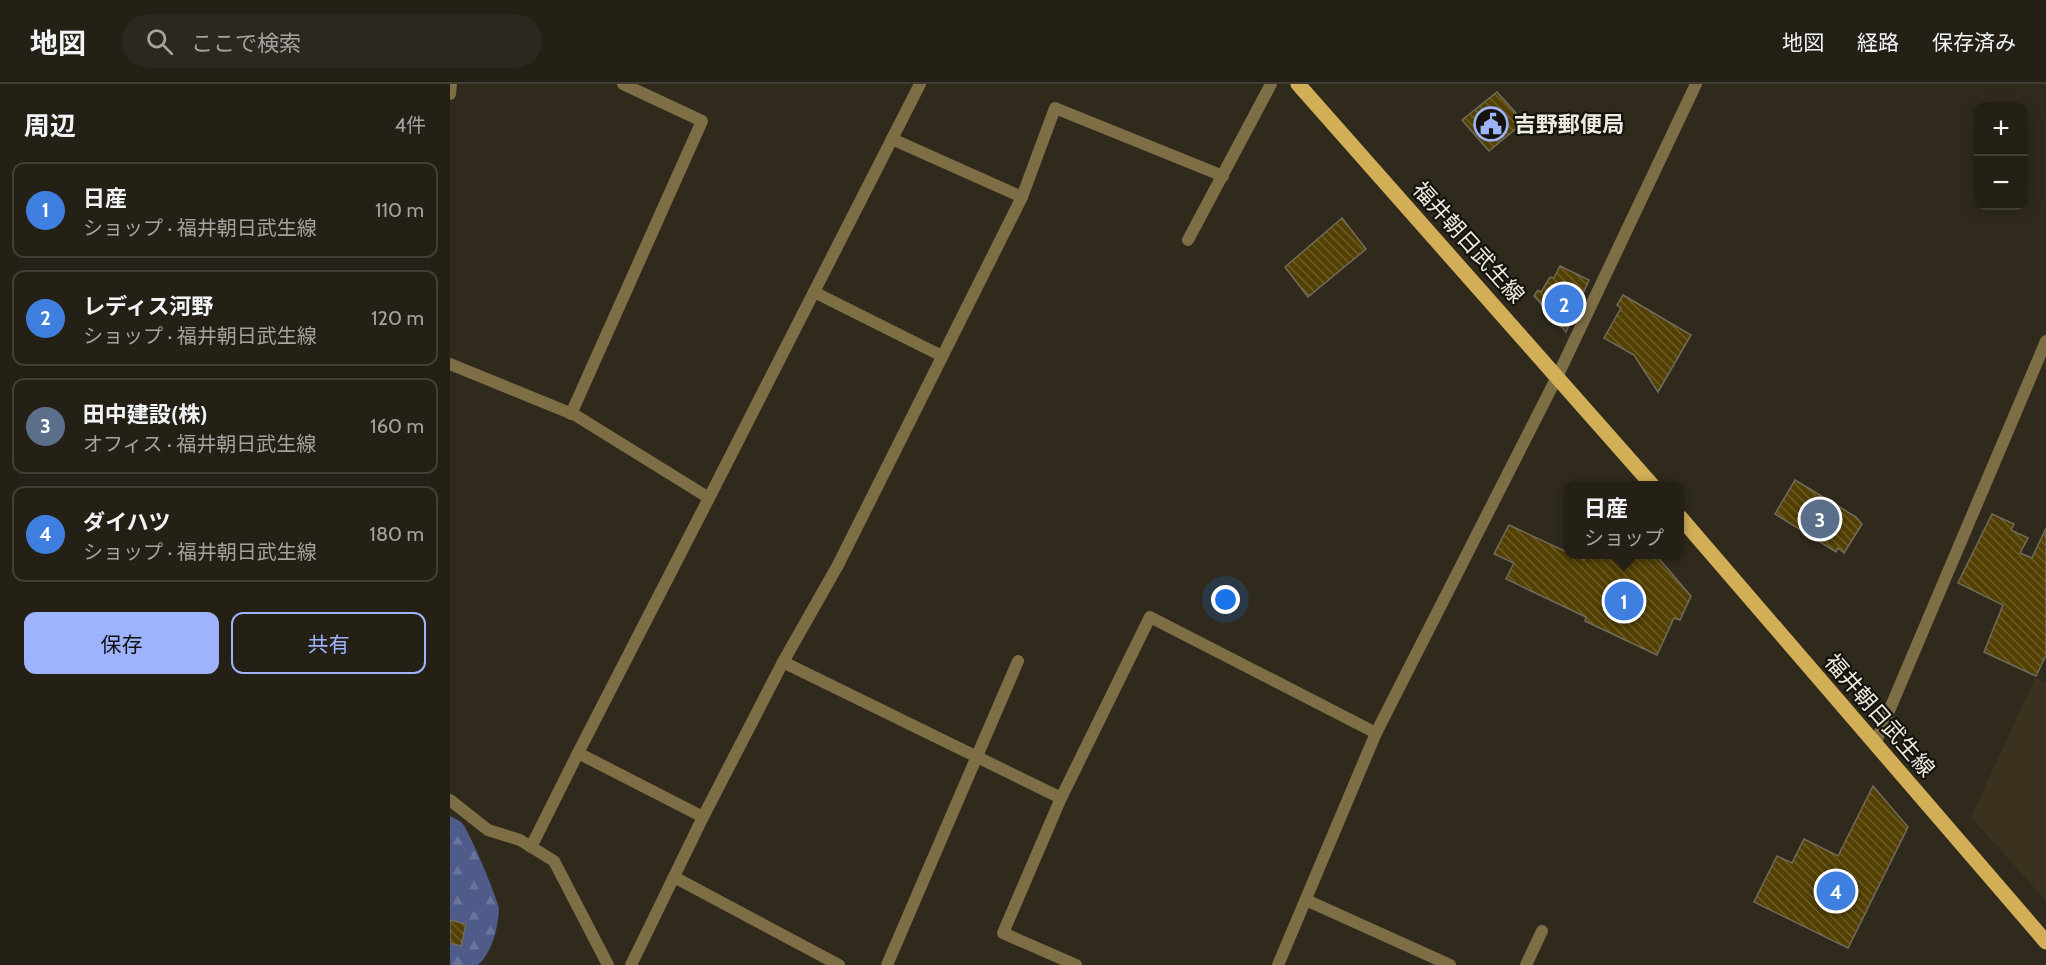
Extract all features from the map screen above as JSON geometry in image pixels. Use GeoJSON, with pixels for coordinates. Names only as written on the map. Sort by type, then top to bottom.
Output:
{"type":"FeatureCollection","features":[{"type":"Feature","properties":{"kind":"main road","name":"福井朝日武生線"},"geometry":{"type":"LineString","coordinates":[[1298,84],[1558,375],[1649,481]]}},
{"type":"Feature","properties":{"kind":"main road","name":"福井朝日武生線"},"geometry":{"type":"LineString","coordinates":[[1684,522],[2046,942]]}},
{"type":"Feature","properties":{"kind":"street"},"geometry":{"type":"LineString","coordinates":[[450,94],[451,84]]}},
{"type":"Feature","properties":{"kind":"street"},"geometry":{"type":"LineString","coordinates":[[571,414],[702,121],[623,84]]}},
{"type":"Feature","properties":{"kind":"street"},"geometry":{"type":"LineString","coordinates":[[531,847],[920,84]]}},
{"type":"Feature","properties":{"kind":"street"},"geometry":{"type":"LineString","coordinates":[[1188,240],[1271,84]]}},
{"type":"Feature","properties":{"kind":"street"},"geometry":{"type":"LineString","coordinates":[[1278,965],[1376,733],[1558,375],[1696,84]]}},
{"type":"Feature","properties":{"kind":"street"},"geometry":{"type":"LineString","coordinates":[[631,965],[703,817],[783,663],[838,565],[1022,197],[1055,108],[1223,176]]}},
{"type":"Feature","properties":{"kind":"street"},"geometry":{"type":"LineString","coordinates":[[892,139],[1022,197]]}},
{"type":"Feature","properties":{"kind":"street"},"geometry":{"type":"LineString","coordinates":[[814,292],[942,356]]}},
{"type":"Feature","properties":{"kind":"street"},"geometry":{"type":"LineString","coordinates":[[1875,744],[2046,340]]}},
{"type":"Feature","properties":{"kind":"street"},"geometry":{"type":"LineString","coordinates":[[450,364],[571,414],[709,498]]}},
{"type":"Feature","properties":{"kind":"street"},"geometry":{"type":"LineString","coordinates":[[1076,965],[1003,933],[1061,798],[1150,617],[1376,733]]}},
{"type":"Feature","properties":{"kind":"street"},"geometry":{"type":"LineString","coordinates":[[887,965],[975,756],[1018,661]]}},
{"type":"Feature","properties":{"kind":"street"},"geometry":{"type":"LineString","coordinates":[[783,663],[1061,798]]}},
{"type":"Feature","properties":{"kind":"street"},"geometry":{"type":"LineString","coordinates":[[578,753],[703,817]]}},
{"type":"Feature","properties":{"kind":"street"},"geometry":{"type":"LineString","coordinates":[[450,800],[488,830],[531,847],[554,861],[608,965]]}},
{"type":"Feature","properties":{"kind":"street"},"geometry":{"type":"LineString","coordinates":[[674,877],[839,965]]}},
{"type":"Feature","properties":{"kind":"street"},"geometry":{"type":"LineString","coordinates":[[1306,900],[1450,965]]}},
{"type":"Feature","properties":{"kind":"street"},"geometry":{"type":"LineString","coordinates":[[1526,965],[1542,931]]}},
{"type":"Feature","properties":{"kind":"shaded area"},"geometry":{"type":"Polygon","coordinates":[[[2035,678],[2046,683],[2046,901],[1971,817],[2035,678]]]}},
{"type":"Feature","properties":{"kind":"green space"},"geometry":{"type":"Polygon","coordinates":[[[450,816],[466,828],[499,909],[493,940],[487,954],[478,965],[450,965],[450,816]]]}},
{"type":"Feature","properties":{"kind":"building"},"geometry":{"type":"Polygon","coordinates":[[[1497,92],[1524,122],[1489,151],[1462,120],[1497,92]]]}},
{"type":"Feature","properties":{"kind":"building"},"geometry":{"type":"Polygon","coordinates":[[[1342,218],[1366,249],[1308,297],[1285,267],[1342,218]]]}},
{"type":"Feature","properties":{"kind":"building"},"geometry":{"type":"Polygon","coordinates":[[[1560,266],[1589,280],[1566,332],[1534,296],[1538,290],[1541,292],[1550,277],[1554,278],[1560,266]]]}},
{"type":"Feature","properties":{"kind":"building"},"geometry":{"type":"Polygon","coordinates":[[[1623,295],[1691,335],[1658,392],[1634,355],[1604,338],[1621,308],[1617,305],[1623,295]]]}},
{"type":"Feature","properties":{"kind":"building"},"geometry":{"type":"Polygon","coordinates":[[[1795,480],[1856,517],[1862,524],[1844,553],[1838,548],[1836,552],[1775,514],[1795,480]]]}},
{"type":"Feature","properties":{"kind":"building"},"geometry":{"type":"Polygon","coordinates":[[[1992,514],[2014,524],[2011,530],[2028,538],[2020,553],[2032,558],[2046,528],[2046,655],[2036,676],[1984,652],[2003,605],[1958,583],[1992,514]]]}},
{"type":"Feature","properties":{"kind":"building"},"geometry":{"type":"Polygon","coordinates":[[[1509,525],[1564,551],[1564,559],[1659,559],[1691,596],[1680,620],[1674,618],[1657,655],[1585,621],[1586,617],[1506,579],[1514,563],[1494,554],[1509,525]]]}},
{"type":"Feature","properties":{"kind":"building"},"geometry":{"type":"Polygon","coordinates":[[[1873,786],[1908,827],[1848,948],[1754,902],[1777,856],[1792,863],[1804,839],[1838,856],[1873,786]]]}},
{"type":"Feature","properties":{"kind":"building"},"geometry":{"type":"Polygon","coordinates":[[[450,920],[466,924],[461,946],[450,943],[450,920]]]}},
{"type":"Feature","properties":{"kind":"place","name":"吉野郵便局"},"geometry":{"type":"Point","coordinates":[1491,124]}},
{"type":"Feature","properties":{"kind":"place","name":"レディス河野"},"geometry":{"type":"Point","coordinates":[1564,304]}},
{"type":"Feature","properties":{"kind":"place","name":"田中建設(株)"},"geometry":{"type":"Point","coordinates":[1820,519]}},
{"type":"Feature","properties":{"kind":"place","name":"日産"},"geometry":{"type":"Point","coordinates":[1624,601]}},
{"type":"Feature","properties":{"kind":"place","name":"ダイハツ"},"geometry":{"type":"Point","coordinates":[1836,891]}}]}
